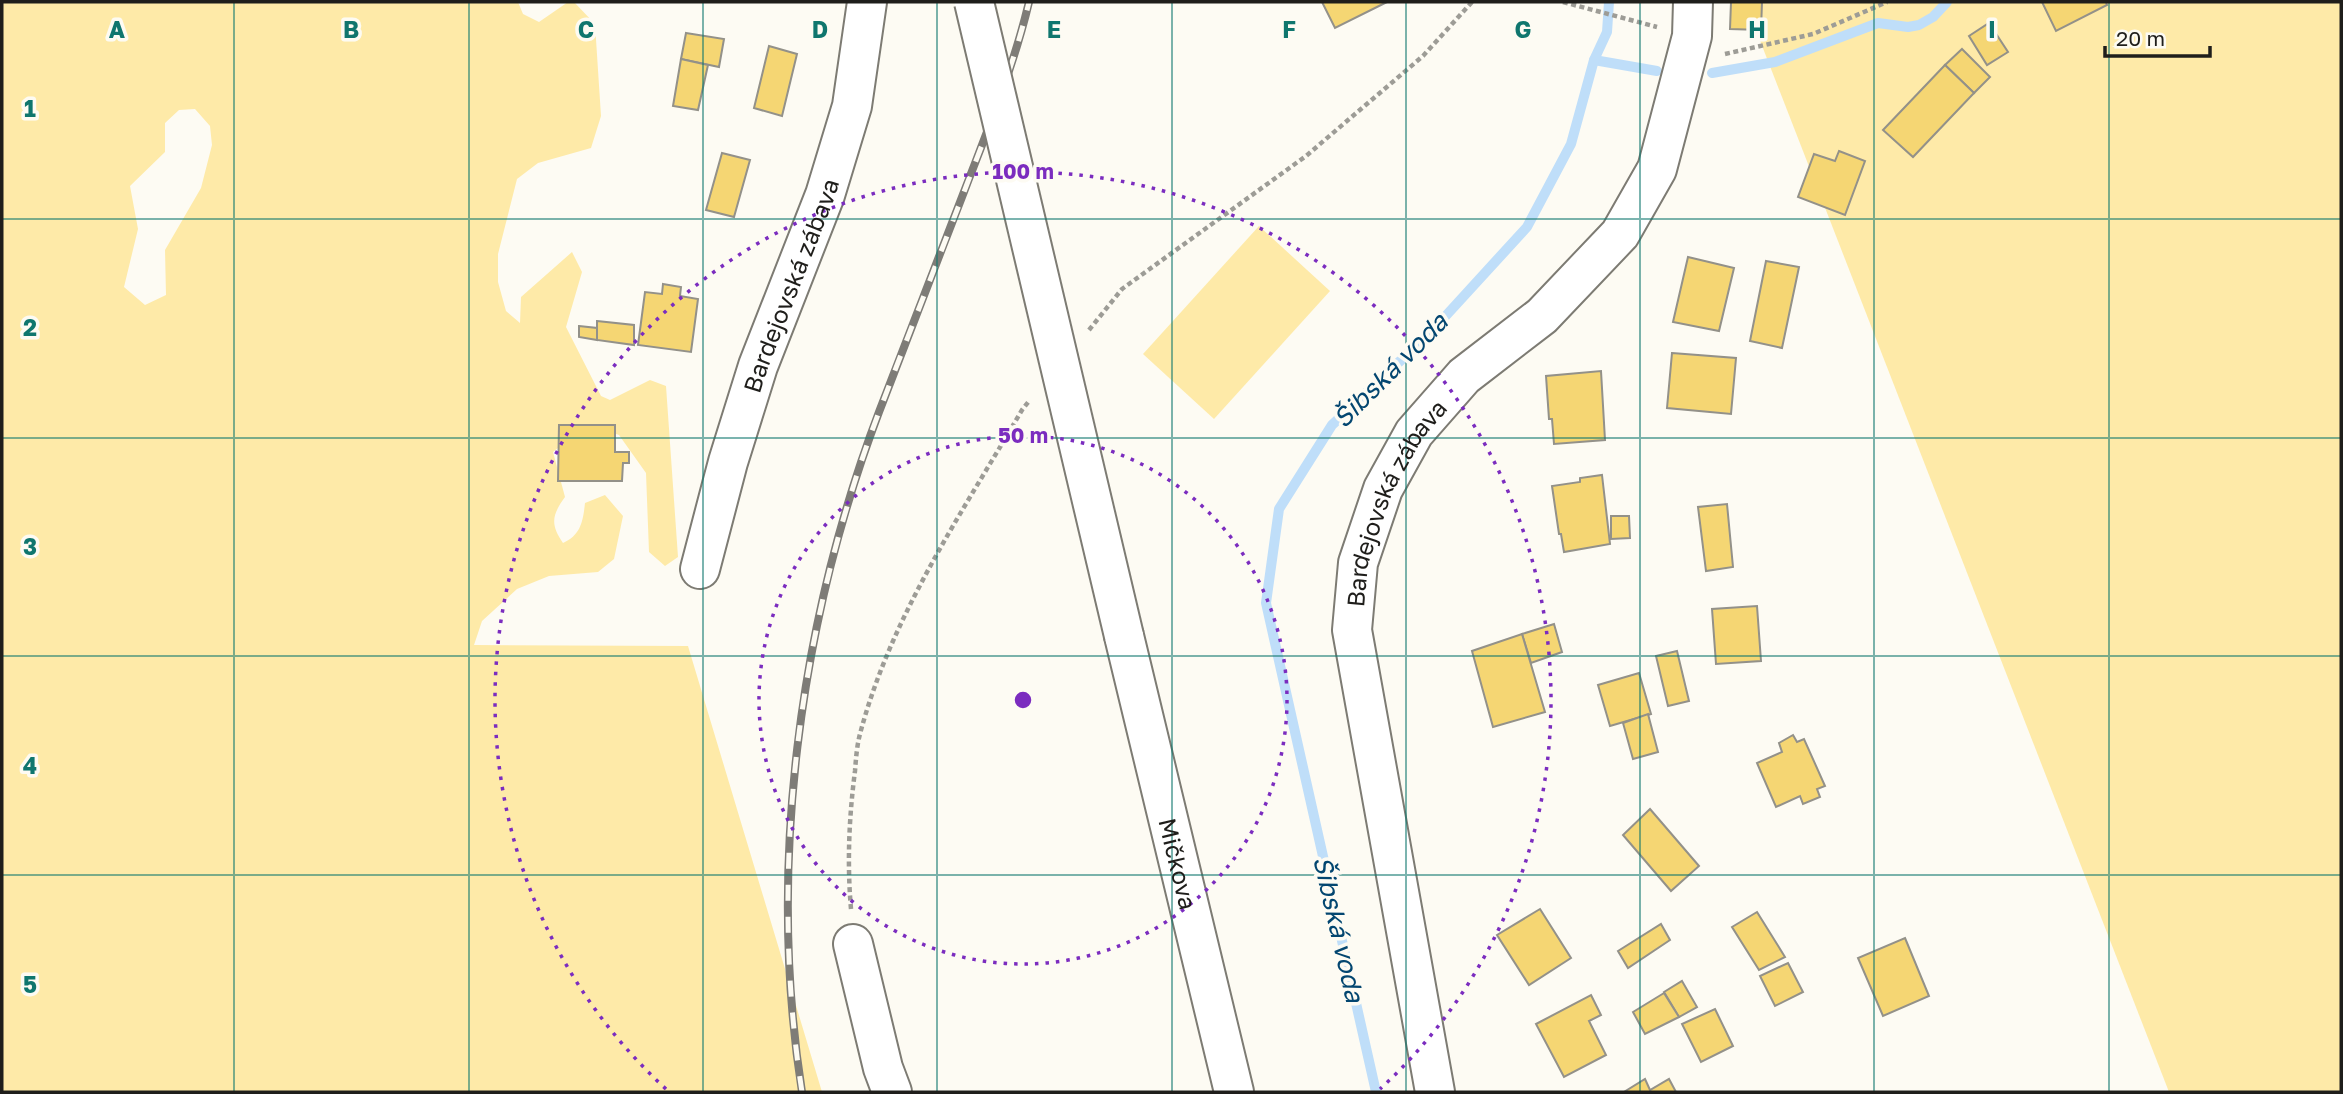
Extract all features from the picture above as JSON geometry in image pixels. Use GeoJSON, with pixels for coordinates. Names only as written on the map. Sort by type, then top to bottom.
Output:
{"type":"FeatureCollection","features":[{"type":"Feature","properties":{"kind":"street","name":"Bardejovská zábava"},"geometry":{"type":"LineString","coordinates":[[700,569],[728,462],[758,366],[825,195],[852,106],[867,2]]}},
{"type":"Feature","properties":{"kind":"street","name":"Mičkova"},"geometry":{"type":"LineString","coordinates":[[974,2],[1234,1092]]}},
{"type":"Feature","properties":{"kind":"street","name":"Bardejovská zábava"},"geometry":{"type":"LineString","coordinates":[[1435,1092],[1352,630],[1358,563],[1383,489],[1414,433],[1464,376],[1542,316],[1620,234],[1657,169],[1690,31]]}},
{"type":"Feature","properties":{"kind":"street"},"geometry":{"type":"LineString","coordinates":[[853,944],[883,1068],[892,1092]]}},
{"type":"Feature","properties":{"kind":"path"},"geometry":{"type":"LineString","coordinates":[[1563,2],[1690,31],[1721,55],[1813,34],[1886,2]]}},
{"type":"Feature","properties":{"kind":"shaded area"},"geometry":{"type":"Polygon","coordinates":[[[2,2],[518,2],[523,14],[539,22],[568,2],[574,2],[595,24],[601,116],[591,148],[538,163],[517,179],[498,254],[498,282],[506,311],[520,323],[521,297],[572,252],[582,272],[566,327],[601,396],[610,400],[650,380],[666,386],[678,557],[665,566],[649,552],[646,473],[619,435],[588,424],[553,452],[565,497],[555,514],[554,525],[563,543],[569,540],[580,527],[585,503],[605,495],[623,516],[614,559],[598,572],[549,576],[517,589],[482,621],[474,645],[688,646],[822,1092],[2,1092],[2,2]],[[195,109],[179,110],[165,123],[165,152],[130,186],[138,229],[124,287],[145,305],[166,295],[165,250],[201,188],[212,145],[210,126],[195,109]]]}},
{"type":"Feature","properties":{"kind":"shaded area"},"geometry":{"type":"Polygon","coordinates":[[[1745,2],[2341,2],[2341,1092],[2169,1092],[1745,2]]]}},
{"type":"Feature","properties":{"kind":"shaded area"},"geometry":{"type":"Polygon","coordinates":[[[1259,226],[1330,291],[1214,419],[1143,354],[1259,226]]]}},
{"type":"Feature","properties":{"kind":"building"},"geometry":{"type":"Polygon","coordinates":[[[1322,2],[1387,2],[1335,28],[1322,2]]]}},
{"type":"Feature","properties":{"kind":"building"},"geometry":{"type":"Polygon","coordinates":[[[1731,2],[1762,2],[1761,30],[1730,29],[1731,2]]]}},
{"type":"Feature","properties":{"kind":"building"},"geometry":{"type":"Polygon","coordinates":[[[2042,2],[2106,2],[2107,5],[2056,31],[2042,2]]]}},
{"type":"Feature","properties":{"kind":"building"},"geometry":{"type":"Polygon","coordinates":[[[1989,23],[2008,52],[1987,65],[1969,36],[1989,23]]]}},
{"type":"Feature","properties":{"kind":"building"},"geometry":{"type":"Polygon","coordinates":[[[686,33],[724,39],[719,67],[681,59],[686,33]]]}},
{"type":"Feature","properties":{"kind":"building"},"geometry":{"type":"Polygon","coordinates":[[[769,46],[797,54],[782,116],[754,108],[769,46]]]}},
{"type":"Feature","properties":{"kind":"building"},"geometry":{"type":"Polygon","coordinates":[[[1962,49],[1990,77],[1974,93],[1945,65],[1962,49]]]}},
{"type":"Feature","properties":{"kind":"building"},"geometry":{"type":"Polygon","coordinates":[[[681,59],[708,65],[698,110],[673,106],[681,59]]]}},
{"type":"Feature","properties":{"kind":"building"},"geometry":{"type":"Polygon","coordinates":[[[1945,65],[1974,93],[1913,157],[1883,130],[1945,65]]]}},
{"type":"Feature","properties":{"kind":"building"},"geometry":{"type":"Polygon","coordinates":[[[1839,151],[1865,161],[1845,215],[1798,197],[1814,154],[1835,161],[1839,151]]]}},
{"type":"Feature","properties":{"kind":"building"},"geometry":{"type":"Polygon","coordinates":[[[722,153],[750,160],[734,217],[706,210],[722,153]]]}},
{"type":"Feature","properties":{"kind":"building"},"geometry":{"type":"Polygon","coordinates":[[[1688,257],[1734,268],[1719,331],[1673,322],[1688,257]]]}},
{"type":"Feature","properties":{"kind":"building"},"geometry":{"type":"Polygon","coordinates":[[[1766,261],[1799,267],[1782,348],[1750,341],[1766,261]]]}},
{"type":"Feature","properties":{"kind":"building"},"geometry":{"type":"Polygon","coordinates":[[[663,284],[681,287],[680,296],[698,299],[691,352],[638,345],[645,292],[662,294],[663,284]]]}},
{"type":"Feature","properties":{"kind":"building"},"geometry":{"type":"Polygon","coordinates":[[[597,321],[634,325],[634,345],[597,340],[597,321]]]}},
{"type":"Feature","properties":{"kind":"building"},"geometry":{"type":"Polygon","coordinates":[[[579,326],[597,328],[597,340],[579,337],[579,326]]]}},
{"type":"Feature","properties":{"kind":"building"},"geometry":{"type":"Polygon","coordinates":[[[1672,353],[1736,358],[1731,414],[1667,408],[1672,353]]]}},
{"type":"Feature","properties":{"kind":"building"},"geometry":{"type":"Polygon","coordinates":[[[1601,371],[1605,440],[1554,444],[1546,376],[1601,371]]]}},
{"type":"Feature","properties":{"kind":"building"},"geometry":{"type":"Polygon","coordinates":[[[559,425],[615,425],[615,452],[629,452],[629,463],[623,463],[622,481],[558,481],[559,425]]]}},
{"type":"Feature","properties":{"kind":"building"},"geometry":{"type":"Polygon","coordinates":[[[1602,475],[1610,544],[1564,552],[1552,486],[1580,482],[1580,478],[1602,475]]]}},
{"type":"Feature","properties":{"kind":"building"},"geometry":{"type":"Polygon","coordinates":[[[1727,504],[1733,567],[1706,571],[1698,507],[1727,504]]]}},
{"type":"Feature","properties":{"kind":"building"},"geometry":{"type":"Polygon","coordinates":[[[1611,516],[1629,516],[1630,538],[1611,539],[1611,516]]]}},
{"type":"Feature","properties":{"kind":"building"},"geometry":{"type":"Polygon","coordinates":[[[1757,606],[1761,661],[1716,664],[1712,609],[1757,606]]]}},
{"type":"Feature","properties":{"kind":"building"},"geometry":{"type":"Polygon","coordinates":[[[1554,624],[1562,652],[1531,663],[1522,634],[1554,624]]]}},
{"type":"Feature","properties":{"kind":"building"},"geometry":{"type":"Polygon","coordinates":[[[1522,634],[1545,712],[1493,727],[1472,651],[1522,634]]]}},
{"type":"Feature","properties":{"kind":"building"},"geometry":{"type":"Polygon","coordinates":[[[1677,651],[1689,701],[1668,706],[1656,656],[1677,651]]]}},
{"type":"Feature","properties":{"kind":"building"},"geometry":{"type":"Polygon","coordinates":[[[1639,673],[1651,714],[1610,726],[1598,685],[1639,673]]]}},
{"type":"Feature","properties":{"kind":"building"},"geometry":{"type":"Polygon","coordinates":[[[1648,714],[1658,752],[1633,759],[1623,723],[1648,714]]]}},
{"type":"Feature","properties":{"kind":"building"},"geometry":{"type":"Polygon","coordinates":[[[1793,735],[1797,742],[1804,739],[1825,786],[1817,789],[1820,797],[1803,804],[1800,796],[1776,807],[1757,763],[1782,752],[1779,743],[1793,735]]]}},
{"type":"Feature","properties":{"kind":"building"},"geometry":{"type":"Polygon","coordinates":[[[1650,809],[1699,866],[1671,891],[1623,835],[1650,809]]]}},
{"type":"Feature","properties":{"kind":"building"},"geometry":{"type":"Polygon","coordinates":[[[1540,909],[1571,958],[1529,985],[1497,935],[1540,909]]]}},
{"type":"Feature","properties":{"kind":"building"},"geometry":{"type":"Polygon","coordinates":[[[1757,912],[1785,957],[1759,970],[1732,927],[1757,912]]]}},
{"type":"Feature","properties":{"kind":"building"},"geometry":{"type":"Polygon","coordinates":[[[1661,924],[1670,940],[1628,968],[1618,951],[1661,924]]]}},
{"type":"Feature","properties":{"kind":"building"},"geometry":{"type":"Polygon","coordinates":[[[1905,938],[1929,996],[1883,1016],[1858,958],[1905,938]]]}},
{"type":"Feature","properties":{"kind":"building"},"geometry":{"type":"Polygon","coordinates":[[[1788,963],[1803,992],[1775,1006],[1760,976],[1788,963]]]}},
{"type":"Feature","properties":{"kind":"building"},"geometry":{"type":"Polygon","coordinates":[[[1682,981],[1697,1007],[1679,1017],[1664,992],[1682,981]]]}},
{"type":"Feature","properties":{"kind":"building"},"geometry":{"type":"Polygon","coordinates":[[[1664,993],[1679,1017],[1645,1034],[1633,1012],[1664,993]]]}},
{"type":"Feature","properties":{"kind":"building"},"geometry":{"type":"Polygon","coordinates":[[[1591,995],[1601,1015],[1589,1021],[1606,1055],[1564,1077],[1536,1024],[1591,995]]]}},
{"type":"Feature","properties":{"kind":"building"},"geometry":{"type":"Polygon","coordinates":[[[1715,1009],[1733,1046],[1701,1062],[1682,1024],[1715,1009]]]}},
{"type":"Feature","properties":{"kind":"building"},"geometry":{"type":"Polygon","coordinates":[[[1645,1079],[1650,1090],[1669,1079],[1676,1092],[1624,1092],[1645,1079]]]}},
{"type":"Feature","properties":{"kind":"waterway","name":"Šibská voda"},"geometry":{"type":"LineString","coordinates":[[1376,1092],[1266,603],[1279,509],[1332,425],[1431,332],[1527,227],[1571,144],[1594,60],[1607,32],[1609,2]]}},
{"type":"Feature","properties":{"kind":"waterway"},"geometry":{"type":"LineString","coordinates":[[1712,73],[1775,62],[1878,23],[1908,27],[1919,25],[1933,17],[1947,2]]}},
{"type":"Feature","properties":{"kind":"waterway"},"geometry":{"type":"LineString","coordinates":[[1594,60],[1657,71]]}},
{"type":"Feature","properties":{"kind":"railway"},"geometry":{"type":"LineString","coordinates":[[802,1092],[792,1007],[788,921],[790,834],[797,747],[810,661],[828,576],[851,493],[879,412],[1001,94],[1029,2]]}}]}
